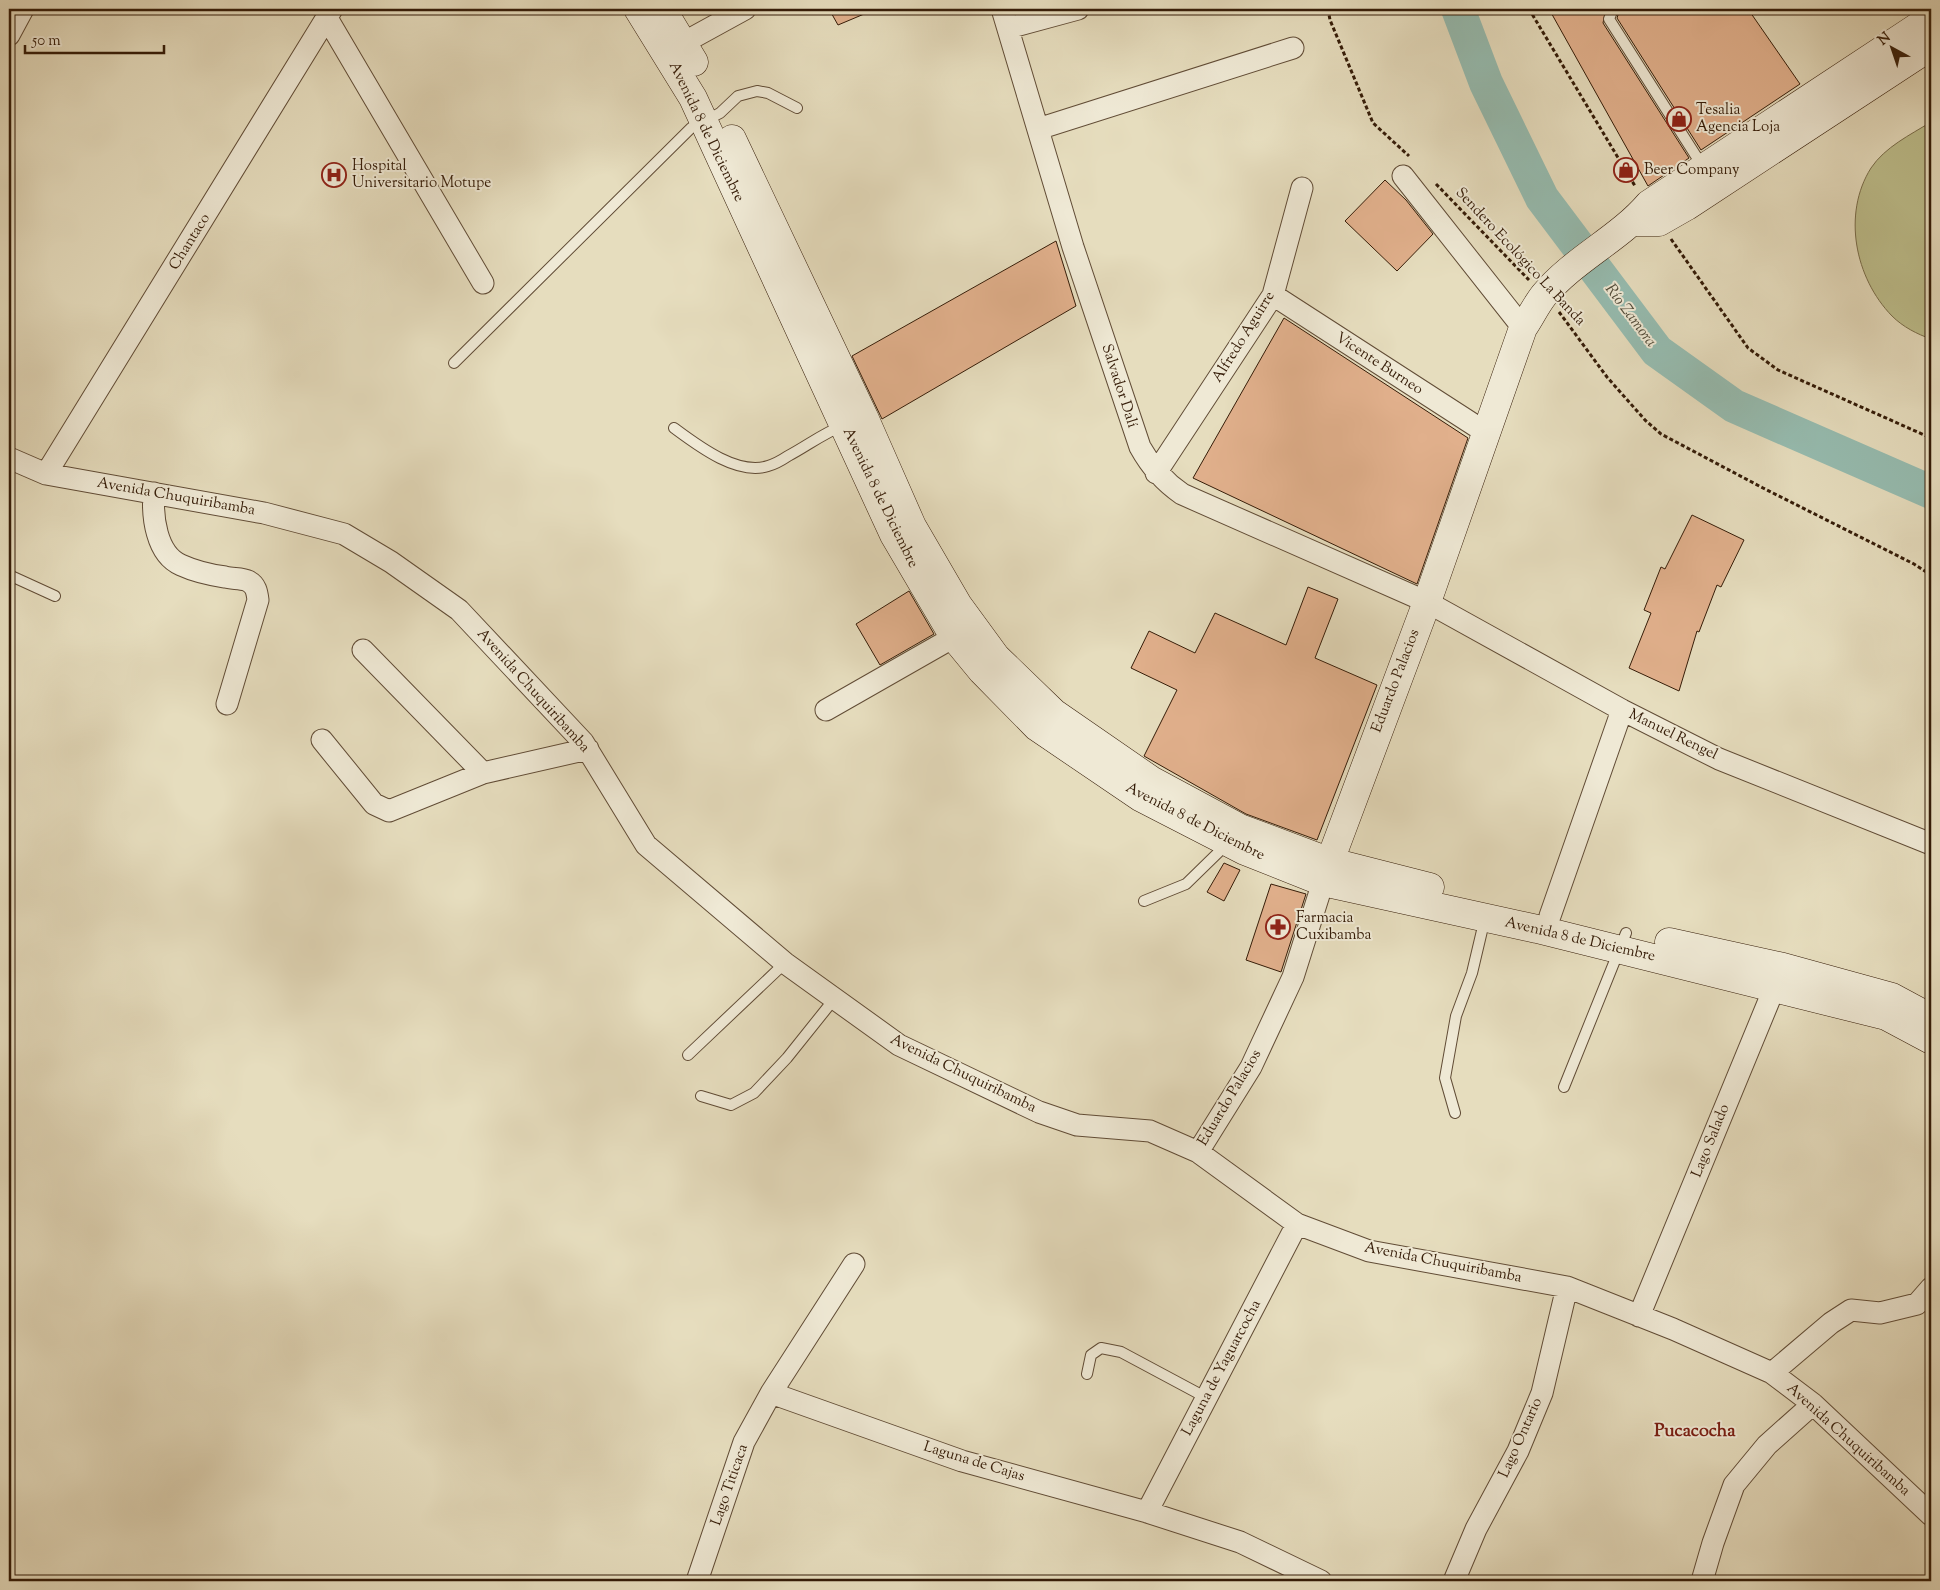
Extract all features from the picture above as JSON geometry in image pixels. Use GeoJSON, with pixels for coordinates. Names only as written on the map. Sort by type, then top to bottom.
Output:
{"type":"FeatureCollection","features":[{"type":"Feature","properties":{"kind":"main road","name":"Avenida 8 de Diciembre"},"geometry":{"type":"LineString","coordinates":[[638,9],[712,117]]}},
{"type":"Feature","properties":{"kind":"main road","name":"Avenida 8 de Diciembre"},"geometry":{"type":"LineString","coordinates":[[662,9],[683,43],[712,117],[854,421],[958,604],[996,657],[1054,713],[1234,835]]}},
{"type":"Feature","properties":{"kind":"main road"},"geometry":{"type":"LineString","coordinates":[[1640,220],[1703,168],[1931,18]]}},
{"type":"Feature","properties":{"kind":"main road"},"geometry":{"type":"LineString","coordinates":[[1640,220],[1687,206],[1931,46]]}},
{"type":"Feature","properties":{"kind":"main road","name":"Eduardo Palacios"},"geometry":{"type":"LineString","coordinates":[[1326,872],[1427,602],[1523,328],[1544,296],[1573,268],[1640,220]]}},
{"type":"Feature","properties":{"kind":"main road","name":"Avenida 8 de Diciembre"},"geometry":{"type":"LineString","coordinates":[[854,421],[894,534],[954,636],[982,671],[1037,727],[1140,797],[1326,872],[1485,918],[1623,941],[1778,977],[1892,997],[1931,1018]]}},
{"type":"Feature","properties":{"kind":"main road","name":"Avenida 8 de Diciembre"},"geometry":{"type":"LineString","coordinates":[[1326,872],[1550,916],[1623,941]]}},
{"type":"Feature","properties":{"kind":"main road","name":"Avenida 8 de Diciembre"},"geometry":{"type":"LineString","coordinates":[[1778,977],[1886,1016],[1931,1040]]}},
{"type":"Feature","properties":{"kind":"street"},"geometry":{"type":"LineString","coordinates":[[9,35],[22,9]]}},
{"type":"Feature","properties":{"kind":"street"},"geometry":{"type":"LineString","coordinates":[[683,43],[745,9]]}},
{"type":"Feature","properties":{"kind":"street"},"geometry":{"type":"LineString","coordinates":[[1005,18],[1078,9]]}},
{"type":"Feature","properties":{"kind":"street"},"geometry":{"type":"LineString","coordinates":[[330,13],[483,283]]}},
{"type":"Feature","properties":{"kind":"street","name":"Chantaco"},"geometry":{"type":"LineString","coordinates":[[46,474],[330,13]]}},
{"type":"Feature","properties":{"kind":"street","name":"Salvador Dalí"},"geometry":{"type":"LineString","coordinates":[[1005,18],[1073,247],[1140,448],[1156,473],[1182,494],[1427,602]]}},
{"type":"Feature","properties":{"kind":"street"},"geometry":{"type":"LineString","coordinates":[[1038,129],[1293,48]]}},
{"type":"Feature","properties":{"kind":"street"},"geometry":{"type":"LineString","coordinates":[[1408,168],[1523,328]]}},
{"type":"Feature","properties":{"kind":"street","name":"Alfredo Aguirre"},"geometry":{"type":"LineString","coordinates":[[1156,473],[1273,295],[1302,188]]}},
{"type":"Feature","properties":{"kind":"street","name":"Vicente Burneo"},"geometry":{"type":"LineString","coordinates":[[1273,295],[1485,432]]}},
{"type":"Feature","properties":{"kind":"street","name":"Avenida Chuquiribamba"},"geometry":{"type":"LineString","coordinates":[[9,458],[46,474],[264,513],[344,534],[459,610],[588,750],[646,845],[785,963],[899,1045],[1039,1112],[1077,1125],[1150,1131],[1198,1152],[1297,1224],[1369,1250],[1567,1287],[1772,1373],[1813,1404],[1931,1515]]}},
{"type":"Feature","properties":{"kind":"street"},"geometry":{"type":"LineString","coordinates":[[154,494],[153,512],[158,537],[168,553],[179,565],[225,577],[248,580],[257,589],[258,600],[227,704]]}},
{"type":"Feature","properties":{"kind":"street","name":"Manuel Rengel"},"geometry":{"type":"LineString","coordinates":[[1427,602],[1622,710],[1719,759],[1931,844]]}},
{"type":"Feature","properties":{"kind":"street"},"geometry":{"type":"LineString","coordinates":[[826,710],[954,636]]}},
{"type":"Feature","properties":{"kind":"street"},"geometry":{"type":"LineString","coordinates":[[363,650],[483,773]]}},
{"type":"Feature","properties":{"kind":"street"},"geometry":{"type":"LineString","coordinates":[[1550,916],[1622,710]]}},
{"type":"Feature","properties":{"kind":"street"},"geometry":{"type":"LineString","coordinates":[[322,740],[374,804],[389,811],[483,773],[588,750]]}},
{"type":"Feature","properties":{"kind":"street","name":"Eduardo Palacios"},"geometry":{"type":"LineString","coordinates":[[1198,1152],[1251,1068],[1285,995],[1293,977],[1326,872]]}},
{"type":"Feature","properties":{"kind":"street","name":"Lago Salado"},"geometry":{"type":"LineString","coordinates":[[1639,1316],[1778,977]]}},
{"type":"Feature","properties":{"kind":"street","name":"Laguna de Yaguarcocha"},"geometry":{"type":"LineString","coordinates":[[1147,1512],[1297,1224]]}},
{"type":"Feature","properties":{"kind":"street"},"geometry":{"type":"LineString","coordinates":[[771,1393],[854,1264]]}},
{"type":"Feature","properties":{"kind":"street","name":"Lago Ontario"},"geometry":{"type":"LineString","coordinates":[[1454,1581],[1476,1529],[1518,1451],[1542,1393],[1567,1287]]}},
{"type":"Feature","properties":{"kind":"street"},"geometry":{"type":"LineString","coordinates":[[1772,1373],[1831,1323],[1851,1310],[1880,1313],[1917,1304],[1931,1288]]}},
{"type":"Feature","properties":{"kind":"street","name":"Laguna de Cajas"},"geometry":{"type":"LineString","coordinates":[[771,1393],[962,1461],[1147,1512],[1240,1542],[1321,1581]]}},
{"type":"Feature","properties":{"kind":"street","name":"Lago Titicaca"},"geometry":{"type":"LineString","coordinates":[[697,1581],[744,1442],[771,1393]]}},
{"type":"Feature","properties":{"kind":"street"},"geometry":{"type":"LineString","coordinates":[[1702,1581],[1712,1543],[1734,1485],[1767,1445],[1813,1404]]}},
{"type":"Feature","properties":{"kind":"lane"},"geometry":{"type":"LineString","coordinates":[[1613,9],[1609,19],[1703,168]]}},
{"type":"Feature","properties":{"kind":"lane"},"geometry":{"type":"LineString","coordinates":[[454,364],[691,128],[712,117],[738,96],[757,91],[768,93],[796,108]]}},
{"type":"Feature","properties":{"kind":"lane"},"geometry":{"type":"LineString","coordinates":[[674,428],[726,462],[766,467],[790,455],[821,434],[854,421]]}},
{"type":"Feature","properties":{"kind":"lane"},"geometry":{"type":"LineString","coordinates":[[9,575],[55,596]]}},
{"type":"Feature","properties":{"kind":"lane"},"geometry":{"type":"LineString","coordinates":[[1144,901],[1186,884],[1234,835]]}},
{"type":"Feature","properties":{"kind":"lane"},"geometry":{"type":"LineString","coordinates":[[1455,1113],[1445,1078],[1456,1016],[1472,974],[1485,918]]}},
{"type":"Feature","properties":{"kind":"lane"},"geometry":{"type":"LineString","coordinates":[[1564,1086],[1623,941]]}},
{"type":"Feature","properties":{"kind":"lane"},"geometry":{"type":"LineString","coordinates":[[688,1055],[785,963]]}},
{"type":"Feature","properties":{"kind":"lane"},"geometry":{"type":"LineString","coordinates":[[701,1096],[731,1105],[754,1093],[804,1038],[835,998]]}},
{"type":"Feature","properties":{"kind":"lane"},"geometry":{"type":"LineString","coordinates":[[1087,1374],[1091,1355],[1101,1348],[1121,1352],[1207,1398]]}},
{"type":"Feature","properties":{"kind":"path"},"geometry":{"type":"LineString","coordinates":[[1328,9],[1330,20],[1374,123],[1408,168]]}},
{"type":"Feature","properties":{"kind":"path"},"geometry":{"type":"LineString","coordinates":[[1529,9],[1637,189],[1640,220],[1748,348],[1778,370],[1931,438]]}},
{"type":"Feature","properties":{"kind":"path","name":"Sendero Ecológico La Banda"},"geometry":{"type":"LineString","coordinates":[[1434,181],[1544,296],[1566,321],[1607,377],[1645,420],[1661,434],[1914,564],[1931,575]]}},
{"type":"Feature","properties":{"kind":"green space"},"geometry":{"type":"Polygon","coordinates":[[[1931,122],[1931,339],[1901,324],[1879,301],[1861,265],[1855,225],[1857,205],[1862,186],[1871,168],[1883,154],[1931,122]]]}},
{"type":"Feature","properties":{"kind":"building"},"geometry":{"type":"Polygon","coordinates":[[[829,9],[876,9],[838,25],[829,9]]]}},
{"type":"Feature","properties":{"kind":"building"},"geometry":{"type":"Polygon","coordinates":[[[1549,9],[1606,9],[1603,23],[1689,158],[1648,186],[1549,9]]]}},
{"type":"Feature","properties":{"kind":"building"},"geometry":{"type":"Polygon","coordinates":[[[1620,9],[1748,9],[1800,84],[1701,150],[1617,18],[1620,9]]]}},
{"type":"Feature","properties":{"kind":"building"},"geometry":{"type":"Polygon","coordinates":[[[1385,180],[1406,200],[1433,234],[1397,271],[1345,221],[1385,180]]]}},
{"type":"Feature","properties":{"kind":"building"},"geometry":{"type":"Polygon","coordinates":[[[1056,241],[1076,306],[882,419],[852,356],[1056,241]]]}},
{"type":"Feature","properties":{"kind":"building"},"geometry":{"type":"Polygon","coordinates":[[[1284,318],[1468,438],[1417,584],[1193,478],[1284,318]]]}},
{"type":"Feature","properties":{"kind":"building"},"geometry":{"type":"Polygon","coordinates":[[[1692,515],[1744,540],[1721,587],[1717,585],[1699,632],[1697,631],[1679,691],[1629,668],[1651,613],[1644,610],[1661,567],[1665,569],[1692,515]]]}},
{"type":"Feature","properties":{"kind":"building"},"geometry":{"type":"Polygon","coordinates":[[[1308,587],[1338,599],[1315,658],[1377,685],[1317,840],[1246,814],[1144,756],[1177,690],[1131,668],[1149,631],[1195,653],[1215,613],[1286,645],[1308,587]]]}},
{"type":"Feature","properties":{"kind":"building"},"geometry":{"type":"Polygon","coordinates":[[[909,591],[934,634],[880,665],[856,624],[909,591]]]}},
{"type":"Feature","properties":{"kind":"building"},"geometry":{"type":"Polygon","coordinates":[[[1224,863],[1240,870],[1224,901],[1207,892],[1224,863]]]}},
{"type":"Feature","properties":{"kind":"building"},"geometry":{"type":"Polygon","coordinates":[[[1271,884],[1306,894],[1281,972],[1246,960],[1271,884]]]}},
{"type":"Feature","properties":{"kind":"waterway","name":"Río Zamora"},"geometry":{"type":"LineString","coordinates":[[1458,9],[1486,83],[1542,198],[1657,351],[1734,406],[1931,492]]}},
{"type":"Feature","properties":{"kind":"place","name":"Tesalia Agencia Loja"},"geometry":{"type":"Point","coordinates":[1679,119]}},
{"type":"Feature","properties":{"kind":"place","name":"Beer Company"},"geometry":{"type":"Point","coordinates":[1626,170]}},
{"type":"Feature","properties":{"kind":"place","name":"Hospital Universitario Motupe"},"geometry":{"type":"Point","coordinates":[334,175]}},
{"type":"Feature","properties":{"kind":"place","name":"Farmacia Cuxibamba"},"geometry":{"type":"Point","coordinates":[1278,927]}},
{"type":"Feature","properties":{"kind":"district","name":"Pucacocha"},"geometry":{"type":"Point","coordinates":[1695,1432]}}]}
